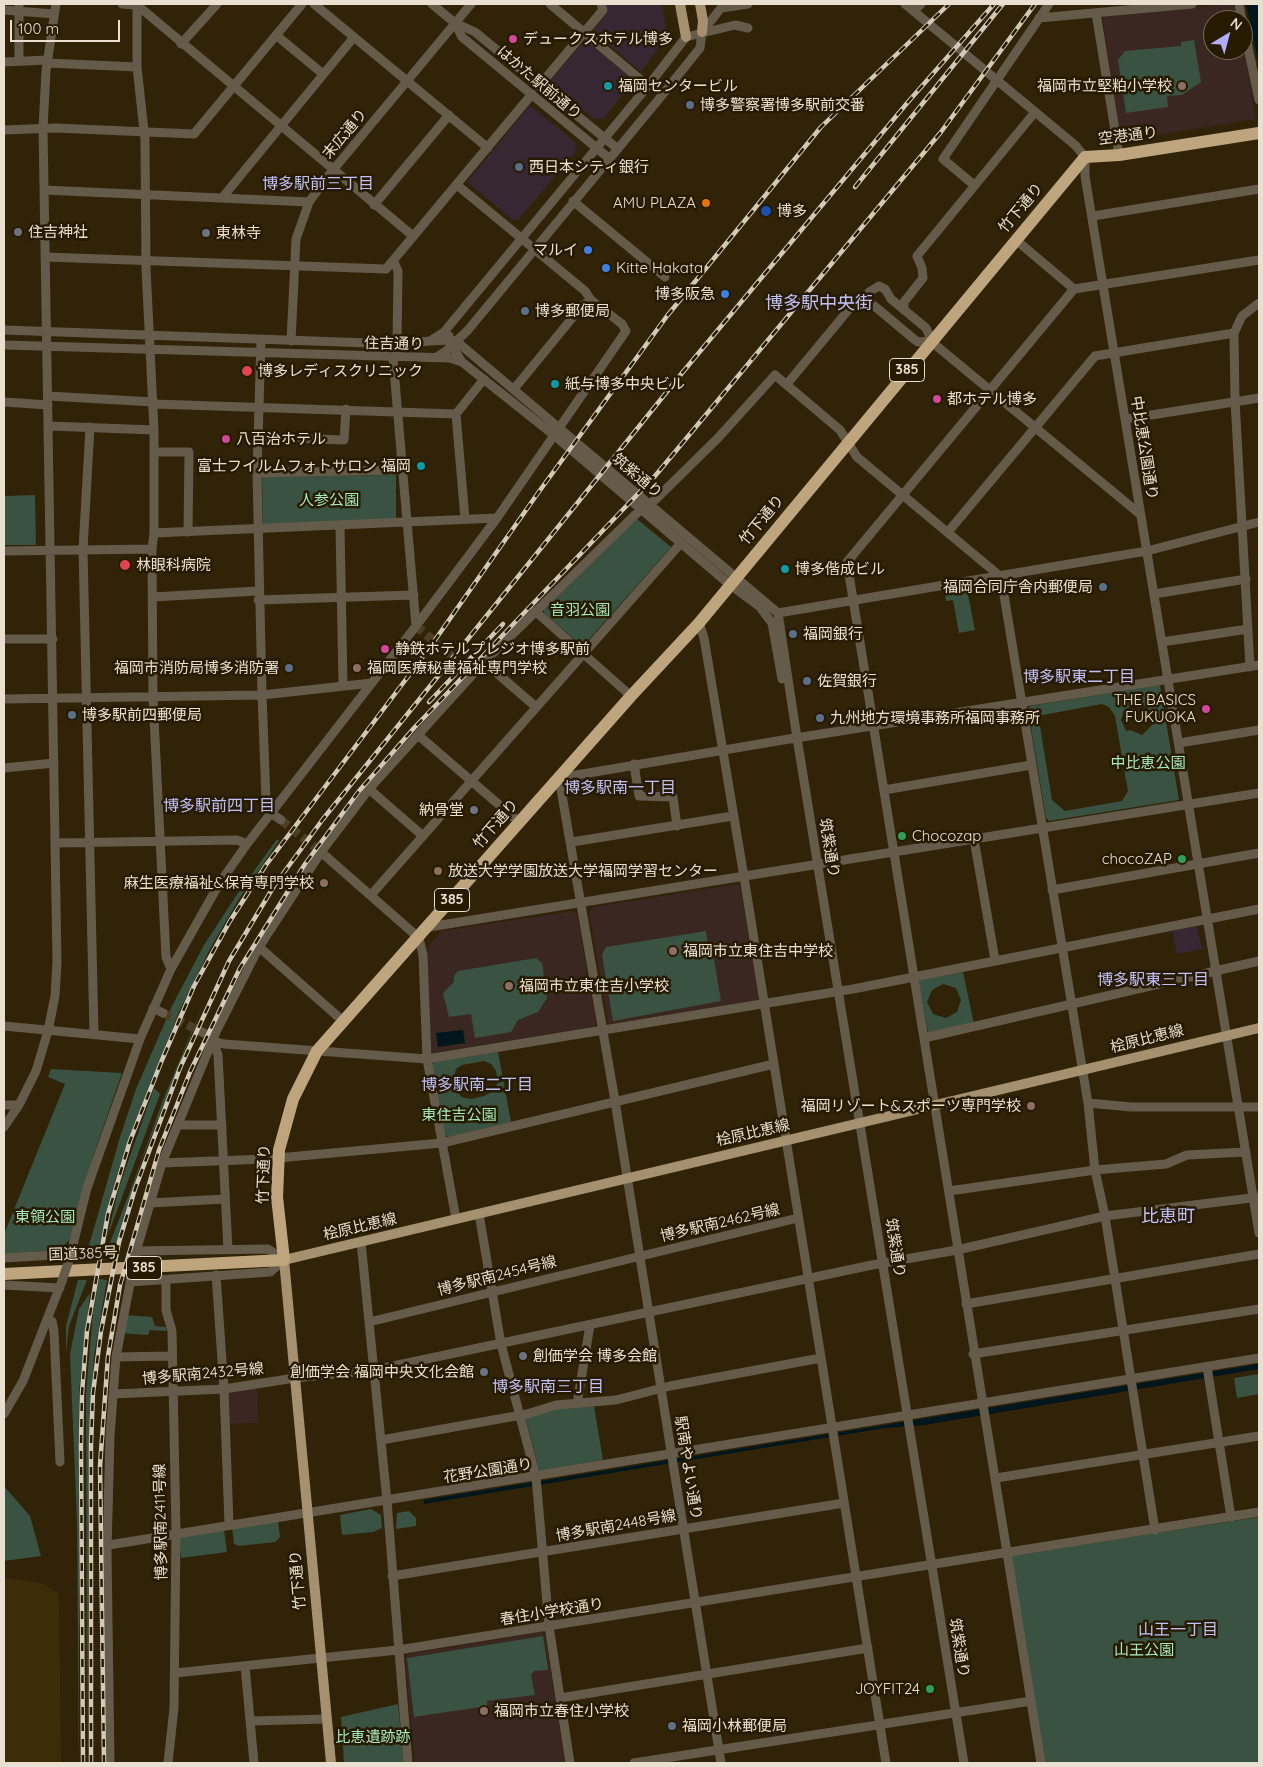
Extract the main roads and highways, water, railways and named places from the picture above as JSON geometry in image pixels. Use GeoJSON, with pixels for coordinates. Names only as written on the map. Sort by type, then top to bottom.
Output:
{"type":"FeatureCollection","features":[{"type":"Feature","properties":{"kind":"highway","name":"空港通り"},"geometry":{"type":"LineString","coordinates":[[1085,156],[1119,155],[1259,133]]}},
{"type":"Feature","properties":{"kind":"highway","name":"竹下通り"},"geometry":{"type":"LineString","coordinates":[[284,1260],[277,1198],[279,1158],[285,1124],[291,1105],[318,1051],[519,822],[698,623],[1085,156]]}},
{"type":"Feature","properties":{"kind":"highway","name":"国道385号"},"geometry":{"type":"LineString","coordinates":[[4,1274],[284,1260]]}},
{"type":"Feature","properties":{"kind":"main road"},"geometry":{"type":"LineString","coordinates":[[680,4],[686,37]]}},
{"type":"Feature","properties":{"kind":"main road"},"geometry":{"type":"LineString","coordinates":[[700,4],[703,21],[702,32]]}},
{"type":"Feature","properties":{"kind":"main road","name":"桧原比恵線"},"geometry":{"type":"LineString","coordinates":[[284,1260],[1259,1028]]}},
{"type":"Feature","properties":{"kind":"main road","name":"竹下通り"},"geometry":{"type":"LineString","coordinates":[[284,1260],[331,1763]]}},
{"type":"Feature","properties":{"kind":"water"},"geometry":{"type":"Polygon","coordinates":[[[1246,4],[1259,4],[1259,65],[1253,37],[1253,10],[1247,10],[1246,4]]]}},
{"type":"Feature","properties":{"kind":"water"},"geometry":{"type":"Polygon","coordinates":[[[463,1030],[465,1043],[438,1047],[436,1033],[463,1030]]]}},
{"type":"Feature","properties":{"kind":"water"},"geometry":{"type":"Polygon","coordinates":[[[1259,1364],[1259,1369],[924,1425],[885,1428],[424,1504],[424,1500],[1259,1364]]]}},
{"type":"Feature","properties":{"kind":"tunnel"},"geometry":{"type":"LineString","coordinates":[[416,626],[473,674]]}},
{"type":"Feature","properties":{"kind":"tunnel"},"geometry":{"type":"LineString","coordinates":[[281,820],[321,852]]}},
{"type":"Feature","properties":{"kind":"tunnel"},"geometry":{"type":"LineString","coordinates":[[163,1013],[200,1031]]}},
{"type":"Feature","properties":{"kind":"railway"},"geometry":{"type":"LineString","coordinates":[[83,1763],[81,1445],[82,1393],[87,1331],[108,1214],[130,1141],[194,986],[230,921],[266,865],[428,650],[538,493],[667,316],[821,127],[949,4]]}},
{"type":"Feature","properties":{"kind":"railway"},"geometry":{"type":"LineString","coordinates":[[91,1763],[91,1444],[93,1393],[101,1331],[119,1242],[135,1189],[180,1068],[229,961],[274,886],[323,819],[682,373],[908,102],[994,4]]}},
{"type":"Feature","properties":{"kind":"railway"},"geometry":{"type":"LineString","coordinates":[[855,187],[1003,4]]}},
{"type":"Feature","properties":{"kind":"railway"},"geometry":{"type":"LineString","coordinates":[[104,1763],[100,1466],[108,1356],[120,1285],[159,1150],[190,1072],[240,968],[305,864],[359,791],[414,728],[655,476],[941,132],[1035,4]]}},
{"type":"Feature","properties":{"kind":"railway"},"geometry":{"type":"LineString","coordinates":[[429,702],[503,624]]}},
{"type":"Feature","properties":{"kind":"place","name":"デュークスホテル博多"},"geometry":{"type":"Point","coordinates":[513,39]}},
{"type":"Feature","properties":{"kind":"place","name":"福岡センタービル"},"geometry":{"type":"Point","coordinates":[608,86]}},
{"type":"Feature","properties":{"kind":"place","name":"福岡市立堅粕小学校"},"geometry":{"type":"Point","coordinates":[1182,86]}},
{"type":"Feature","properties":{"kind":"place","name":"博多警察署博多駅前交番"},"geometry":{"type":"Point","coordinates":[690,105]}},
{"type":"Feature","properties":{"kind":"place","name":"西日本シティ銀行"},"geometry":{"type":"Point","coordinates":[519,167]}},
{"type":"Feature","properties":{"kind":"place","name":"AMU PLAZA"},"geometry":{"type":"Point","coordinates":[706,203]}},
{"type":"Feature","properties":{"kind":"place","name":"博多"},"geometry":{"type":"Point","coordinates":[766,211]}},
{"type":"Feature","properties":{"kind":"place","name":"住吉神社"},"geometry":{"type":"Point","coordinates":[18,232]}},
{"type":"Feature","properties":{"kind":"place","name":"東林寺"},"geometry":{"type":"Point","coordinates":[206,233]}},
{"type":"Feature","properties":{"kind":"place","name":"マルイ"},"geometry":{"type":"Point","coordinates":[588,250]}},
{"type":"Feature","properties":{"kind":"place","name":"Kitte Hakata"},"geometry":{"type":"Point","coordinates":[606,268]}},
{"type":"Feature","properties":{"kind":"place","name":"博多阪急"},"geometry":{"type":"Point","coordinates":[725,294]}},
{"type":"Feature","properties":{"kind":"place","name":"博多郵便局"},"geometry":{"type":"Point","coordinates":[525,311]}},
{"type":"Feature","properties":{"kind":"place","name":"博多レディスクリニック"},"geometry":{"type":"Point","coordinates":[247,371]}},
{"type":"Feature","properties":{"kind":"place","name":"紙与博多中央ビル"},"geometry":{"type":"Point","coordinates":[555,384]}},
{"type":"Feature","properties":{"kind":"place","name":"都ホテル博多"},"geometry":{"type":"Point","coordinates":[937,399]}},
{"type":"Feature","properties":{"kind":"place","name":"八百治ホテル"},"geometry":{"type":"Point","coordinates":[226,439]}},
{"type":"Feature","properties":{"kind":"place","name":"富士フイルムフォトサロン 福岡"},"geometry":{"type":"Point","coordinates":[421,466]}},
{"type":"Feature","properties":{"kind":"place","name":"林眼科病院"},"geometry":{"type":"Point","coordinates":[125,565]}},
{"type":"Feature","properties":{"kind":"place","name":"博多偕成ビル"},"geometry":{"type":"Point","coordinates":[785,569]}},
{"type":"Feature","properties":{"kind":"place","name":"福岡合同庁舎内郵便局"},"geometry":{"type":"Point","coordinates":[1103,587]}},
{"type":"Feature","properties":{"kind":"place","name":"福岡銀行"},"geometry":{"type":"Point","coordinates":[793,634]}},
{"type":"Feature","properties":{"kind":"place","name":"静鉄ホテルプレジオ博多駅前"},"geometry":{"type":"Point","coordinates":[385,649]}},
{"type":"Feature","properties":{"kind":"place","name":"福岡市消防局博多消防署"},"geometry":{"type":"Point","coordinates":[289,668]}},
{"type":"Feature","properties":{"kind":"place","name":"福岡医療秘書福祉専門学校"},"geometry":{"type":"Point","coordinates":[357,668]}},
{"type":"Feature","properties":{"kind":"place","name":"佐賀銀行"},"geometry":{"type":"Point","coordinates":[807,681]}},
{"type":"Feature","properties":{"kind":"place","name":"THE BASICS FUKUOKA"},"geometry":{"type":"Point","coordinates":[1206,709]}},
{"type":"Feature","properties":{"kind":"place","name":"博多駅前四郵便局"},"geometry":{"type":"Point","coordinates":[72,715]}},
{"type":"Feature","properties":{"kind":"place","name":"九州地方環境事務所福岡事務所"},"geometry":{"type":"Point","coordinates":[820,718]}},
{"type":"Feature","properties":{"kind":"place","name":"納骨堂"},"geometry":{"type":"Point","coordinates":[474,810]}},
{"type":"Feature","properties":{"kind":"place","name":"Chocozap"},"geometry":{"type":"Point","coordinates":[902,836]}},
{"type":"Feature","properties":{"kind":"place","name":"chocoZAP"},"geometry":{"type":"Point","coordinates":[1182,859]}},
{"type":"Feature","properties":{"kind":"place","name":"放送大学学園放送大学福岡学習センター"},"geometry":{"type":"Point","coordinates":[438,871]}},
{"type":"Feature","properties":{"kind":"place","name":"麻生医療福祉&保育専門学校"},"geometry":{"type":"Point","coordinates":[324,883]}},
{"type":"Feature","properties":{"kind":"place","name":"福岡市立東住吉中学校"},"geometry":{"type":"Point","coordinates":[673,951]}},
{"type":"Feature","properties":{"kind":"place","name":"福岡市立東住吉小学校"},"geometry":{"type":"Point","coordinates":[509,986]}},
{"type":"Feature","properties":{"kind":"place","name":"福岡リゾート&スポーツ専門学校"},"geometry":{"type":"Point","coordinates":[1031,1106]}},
{"type":"Feature","properties":{"kind":"place","name":"創価学会 博多会館"},"geometry":{"type":"Point","coordinates":[523,1356]}},
{"type":"Feature","properties":{"kind":"place","name":"創価学会 福岡中央文化会館"},"geometry":{"type":"Point","coordinates":[484,1372]}},
{"type":"Feature","properties":{"kind":"place","name":"JOYFIT24"},"geometry":{"type":"Point","coordinates":[930,1689]}},
{"type":"Feature","properties":{"kind":"place","name":"福岡市立春住小学校"},"geometry":{"type":"Point","coordinates":[484,1711]}},
{"type":"Feature","properties":{"kind":"place","name":"福岡小林郵便局"},"geometry":{"type":"Point","coordinates":[672,1726]}},
{"type":"Feature","properties":{"kind":"district","name":"博多駅前三丁目"},"geometry":{"type":"Point","coordinates":[318,184]}},
{"type":"Feature","properties":{"kind":"district","name":"博多駅中央街"},"geometry":{"type":"Point","coordinates":[819,304]}},
{"type":"Feature","properties":{"kind":"district","name":"博多駅東二丁目"},"geometry":{"type":"Point","coordinates":[1079,677]}},
{"type":"Feature","properties":{"kind":"district","name":"博多駅南一丁目"},"geometry":{"type":"Point","coordinates":[620,788]}},
{"type":"Feature","properties":{"kind":"district","name":"博多駅前四丁目"},"geometry":{"type":"Point","coordinates":[219,806]}},
{"type":"Feature","properties":{"kind":"district","name":"博多駅東三丁目"},"geometry":{"type":"Point","coordinates":[1153,980]}},
{"type":"Feature","properties":{"kind":"district","name":"博多駅南二丁目"},"geometry":{"type":"Point","coordinates":[477,1085]}},
{"type":"Feature","properties":{"kind":"district","name":"比恵町"},"geometry":{"type":"Point","coordinates":[1168,1217]}},
{"type":"Feature","properties":{"kind":"district","name":"博多駅南三丁目"},"geometry":{"type":"Point","coordinates":[548,1387]}},
{"type":"Feature","properties":{"kind":"district","name":"山王一丁目"},"geometry":{"type":"Point","coordinates":[1178,1630]}},
{"type":"Feature","properties":{"kind":"park label","name":"人参公園"},"geometry":{"type":"Point","coordinates":[329,500]}},
{"type":"Feature","properties":{"kind":"park label","name":"音羽公園"},"geometry":{"type":"Point","coordinates":[580,610]}},
{"type":"Feature","properties":{"kind":"park label","name":"中比恵公園"},"geometry":{"type":"Point","coordinates":[1148,763]}},
{"type":"Feature","properties":{"kind":"park label","name":"東住吉公園"},"geometry":{"type":"Point","coordinates":[459,1115]}},
{"type":"Feature","properties":{"kind":"park label","name":"東領公園"},"geometry":{"type":"Point","coordinates":[45,1217]}},
{"type":"Feature","properties":{"kind":"park label","name":"山王公園"},"geometry":{"type":"Point","coordinates":[1144,1650]}},
{"type":"Feature","properties":{"kind":"park label","name":"比恵遺跡跡"},"geometry":{"type":"Point","coordinates":[373,1737]}}]}
